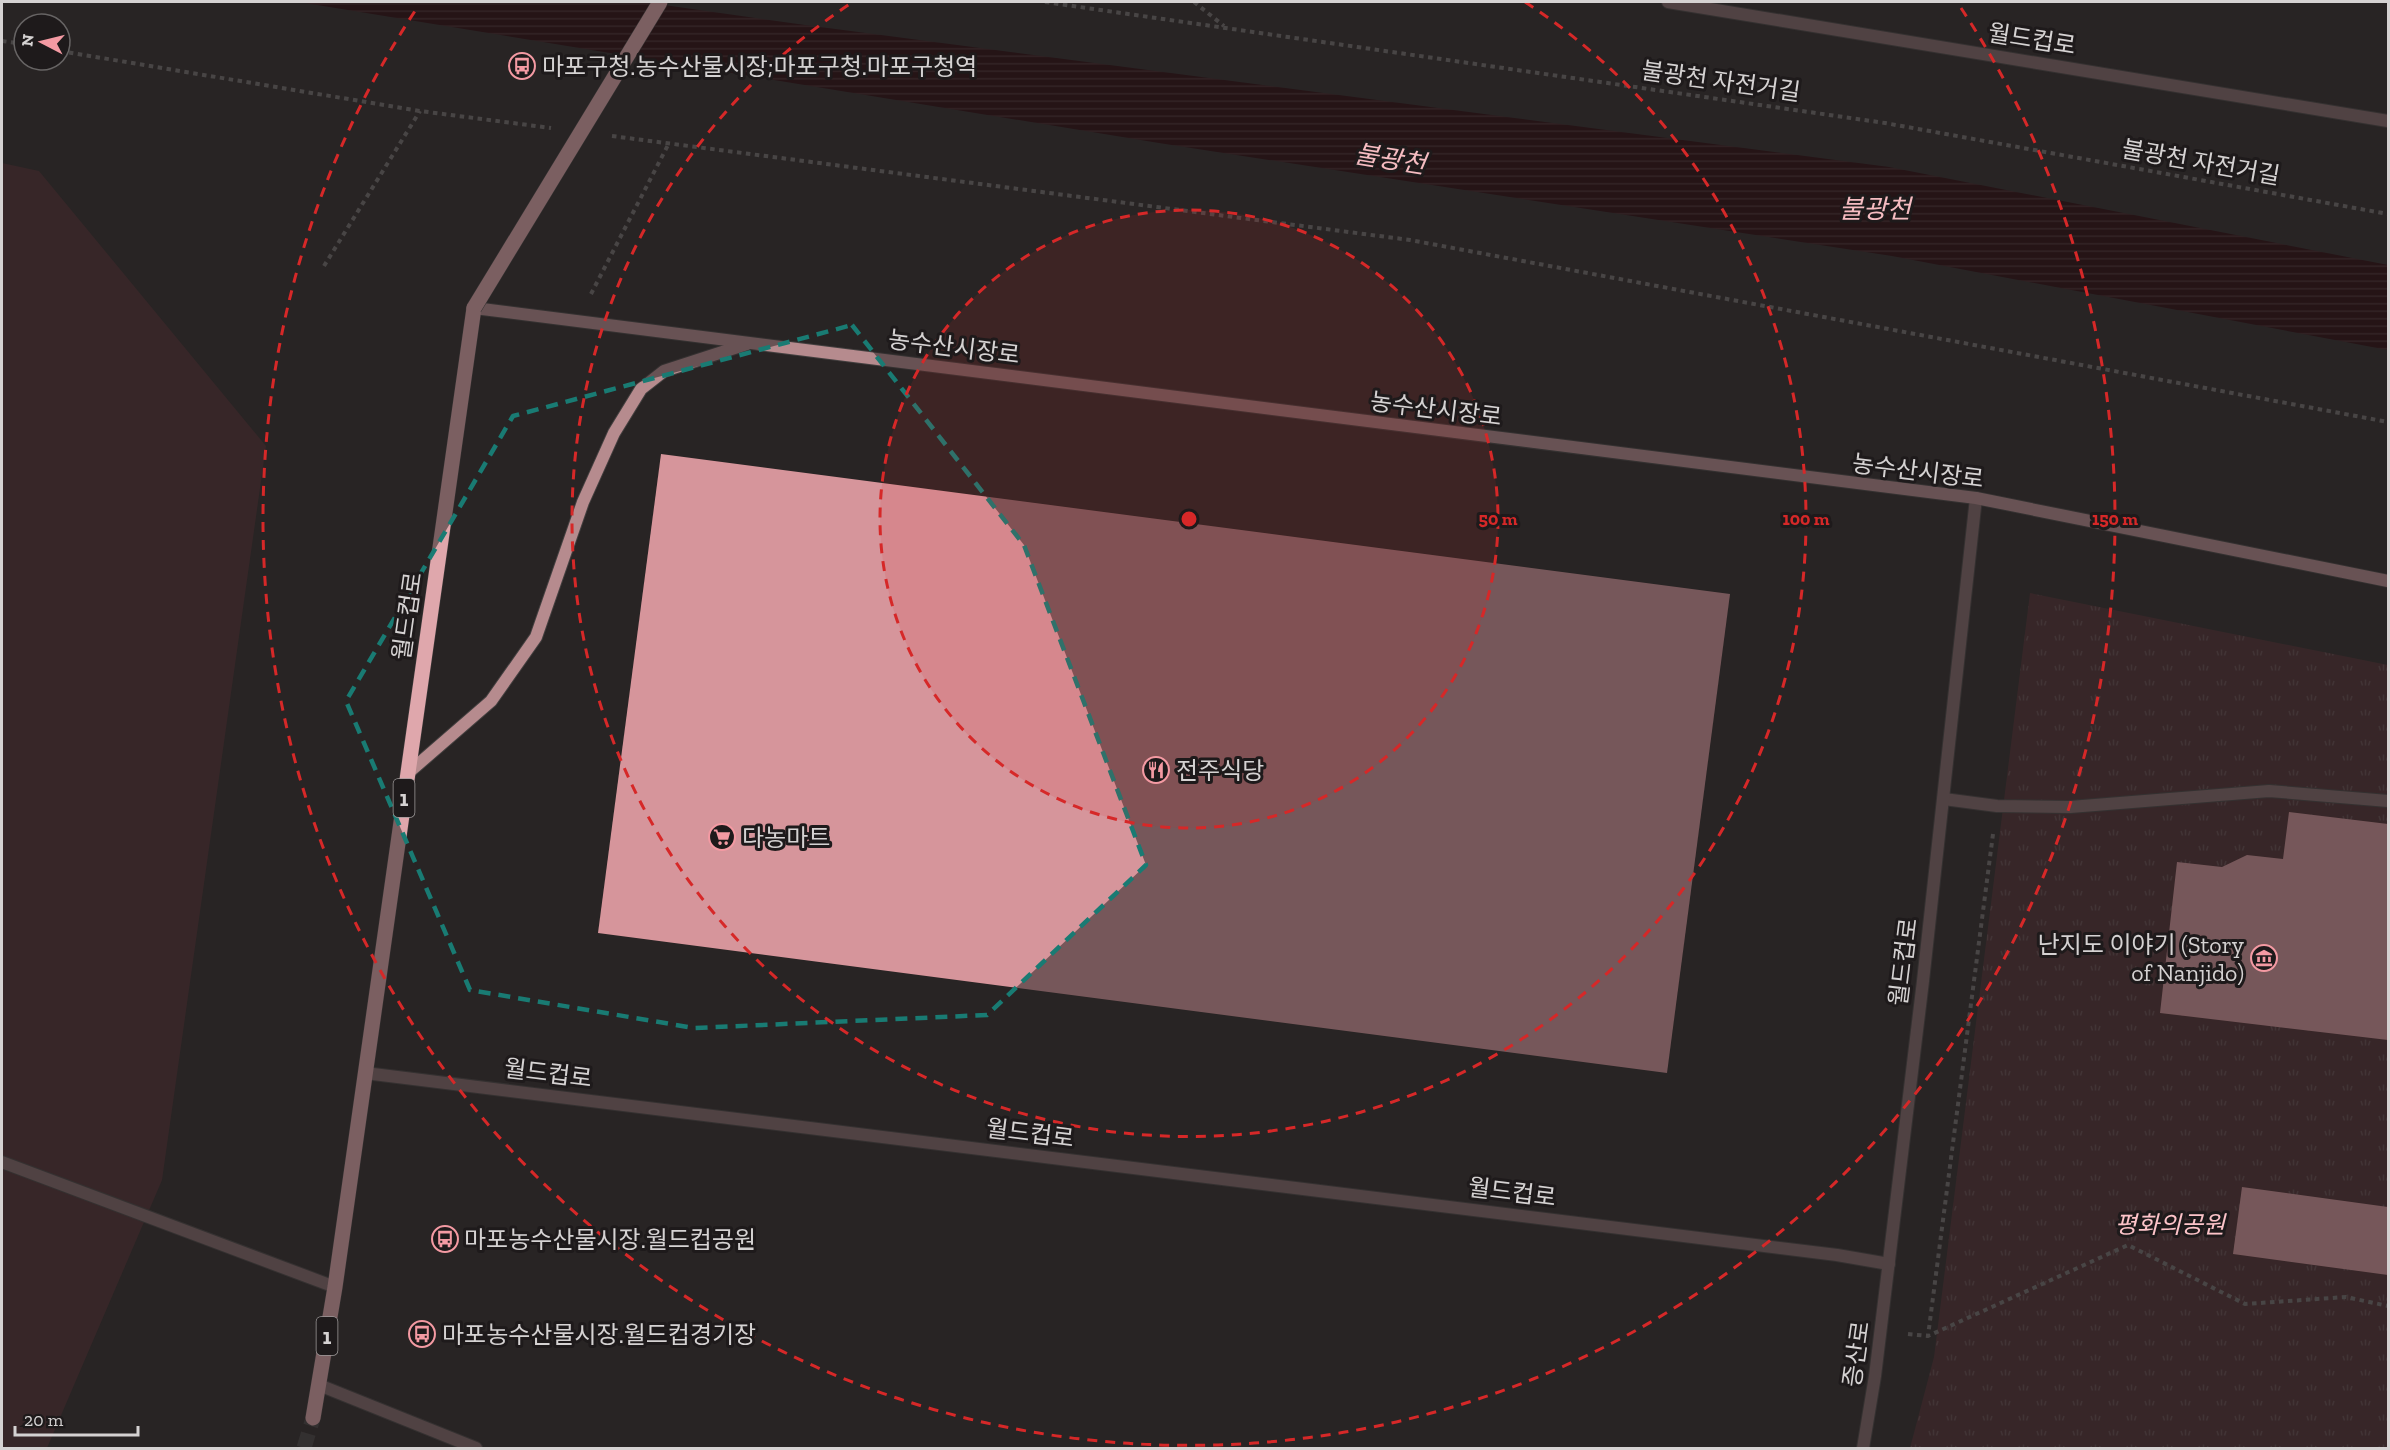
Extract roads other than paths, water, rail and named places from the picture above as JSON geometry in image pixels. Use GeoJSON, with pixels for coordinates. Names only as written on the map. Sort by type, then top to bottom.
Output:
{"type":"FeatureCollection","features":[{"type":"Feature","properties":{"kind":"main road"},"geometry":{"type":"LineString","coordinates":[[474,308],[660,2]]}},
{"type":"Feature","properties":{"kind":"main road","name":"농수산시장로"},"geometry":{"type":"LineString","coordinates":[[474,308],[1976,498],[2388,581]]}},
{"type":"Feature","properties":{"kind":"main road","name":"월드컵로"},"geometry":{"type":"LineString","coordinates":[[313,1418],[335,1287],[474,308]]}},
{"type":"Feature","properties":{"kind":"main road"},"geometry":{"type":"LineString","coordinates":[[408,773],[491,700],[536,637],[583,502],[614,433],[641,389],[664,371],[753,343]]}},
{"type":"Feature","properties":{"kind":"street","name":"월드컵로"},"geometry":{"type":"LineString","coordinates":[[1668,2],[2388,121]]}},
{"type":"Feature","properties":{"kind":"street","name":"월드컵로"},"geometry":{"type":"LineString","coordinates":[[365,1073],[1837,1255],[1889,1264],[1944,799],[1976,498]]}},
{"type":"Feature","properties":{"kind":"street"},"geometry":{"type":"LineString","coordinates":[[1944,799],[1997,806],[2070,807],[2269,791],[2388,801]]}},
{"type":"Feature","properties":{"kind":"street"},"geometry":{"type":"LineString","coordinates":[[2,1162],[335,1287]]}},
{"type":"Feature","properties":{"kind":"street","name":"증산로"},"geometry":{"type":"LineString","coordinates":[[1863,1449],[1889,1264]]}},
{"type":"Feature","properties":{"kind":"street"},"geometry":{"type":"LineString","coordinates":[[319,1385],[476,1449]]}},
{"type":"Feature","properties":{"kind":"water","name":"불광천"},"geometry":{"type":"Polygon","coordinates":[[[299,2],[643,2],[1889,167],[2388,265],[2388,350],[1892,256],[1159,143],[299,2]]]}},
{"type":"Feature","properties":{"kind":"tunnel"},"geometry":{"type":"LineString","coordinates":[[304,1448],[313,1418]]}},
{"type":"Feature","properties":{"kind":"place","name":"마포구청.농수산물시장;마포구청.마포구청역"},"geometry":{"type":"Point","coordinates":[522,66]}},
{"type":"Feature","properties":{"kind":"place","name":"전주식당"},"geometry":{"type":"Point","coordinates":[1156,770]}},
{"type":"Feature","properties":{"kind":"place","name":"다농마트"},"geometry":{"type":"Point","coordinates":[722,837]}},
{"type":"Feature","properties":{"kind":"place","name":"난지도 이야기 (Story of Nanjido)"},"geometry":{"type":"Point","coordinates":[2264,958]}},
{"type":"Feature","properties":{"kind":"place","name":"마포농수산물시장.월드컵공원"},"geometry":{"type":"Point","coordinates":[445,1239]}},
{"type":"Feature","properties":{"kind":"place","name":"마포농수산물시장.월드컵경기장"},"geometry":{"type":"Point","coordinates":[422,1334]}},
{"type":"Feature","properties":{"kind":"park label","name":"평화의공원"},"geometry":{"type":"Point","coordinates":[2170,1224]}}]}
